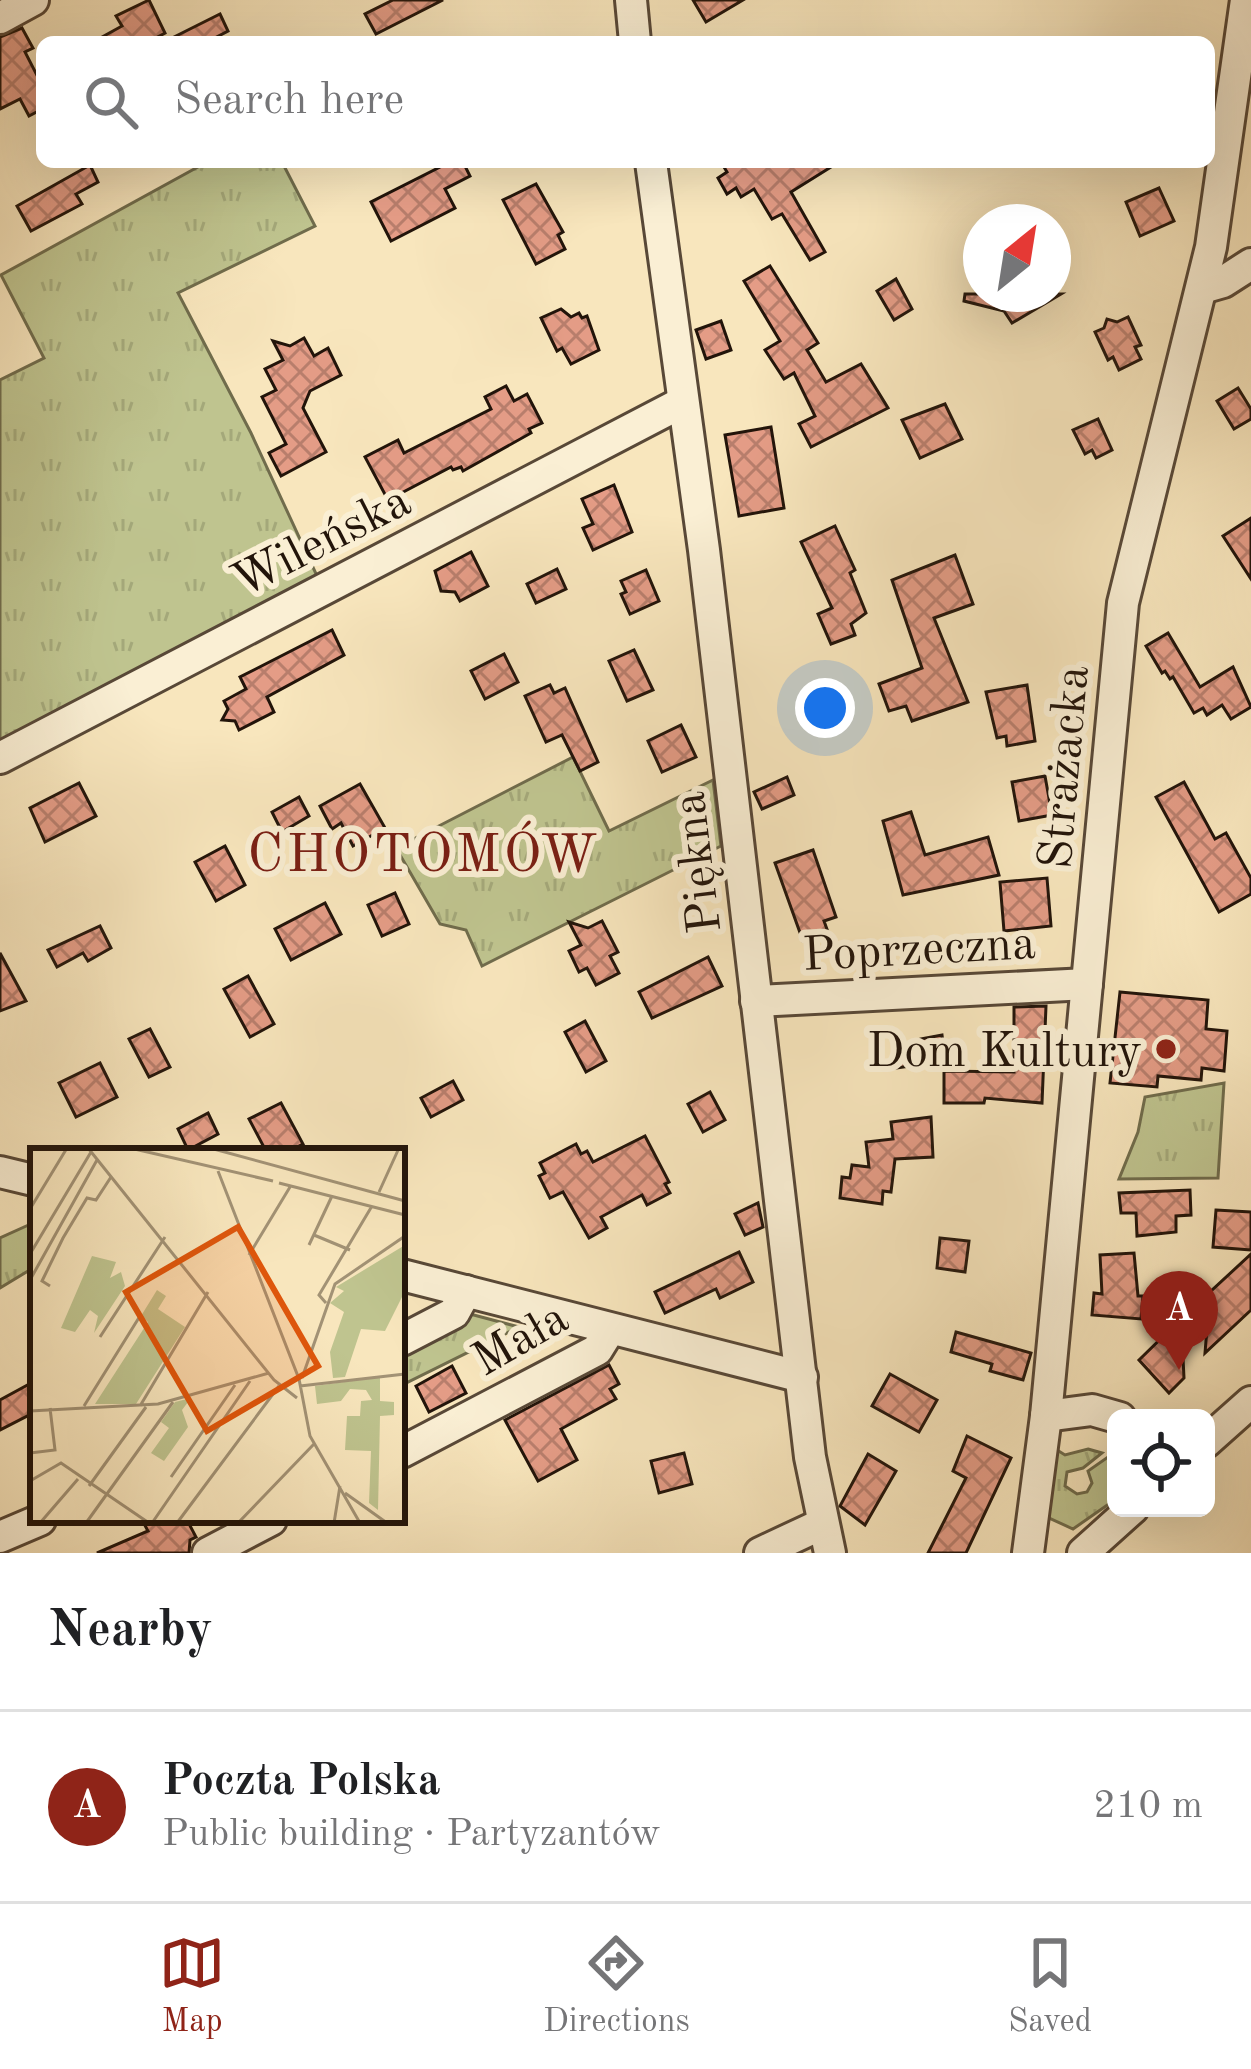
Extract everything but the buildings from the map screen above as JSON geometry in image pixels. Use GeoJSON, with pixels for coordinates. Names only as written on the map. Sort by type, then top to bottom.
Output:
{"type":"FeatureCollection","features":[{"type":"Feature","properties":{"kind":"street"},"geometry":{"type":"LineString","coordinates":[[0,18],[33,0]]}},
{"type":"Feature","properties":{"kind":"street"},"geometry":{"type":"LineString","coordinates":[[631,0],[634,36]]}},
{"type":"Feature","properties":{"kind":"street","name":"Strażacka"},"geometry":{"type":"LineString","coordinates":[[1028,1553],[1046,1416],[1126,587],[1202,288],[1246,0]]}},
{"type":"Feature","properties":{"kind":"street","name":"Piękna"},"geometry":{"type":"LineString","coordinates":[[652,168],[810,1456],[826,1539]]}},
{"type":"Feature","properties":{"kind":"street"},"geometry":{"type":"LineString","coordinates":[[1202,288],[1223,282],[1251,263]]}},
{"type":"Feature","properties":{"kind":"street","name":"Wileńska"},"geometry":{"type":"LineString","coordinates":[[0,758],[683,402]]}},
{"type":"Feature","properties":{"kind":"street","name":"Poprzeczna"},"geometry":{"type":"LineString","coordinates":[[756,1000],[1087,984]]}},
{"type":"Feature","properties":{"kind":"street"},"geometry":{"type":"LineString","coordinates":[[0,1172],[30,1179]]}},
{"type":"Feature","properties":{"kind":"street"},"geometry":{"type":"LineString","coordinates":[[405,1276],[802,1377]]}},
{"type":"Feature","properties":{"kind":"street"},"geometry":{"type":"LineString","coordinates":[[405,1338],[454,1313],[466,1292]]}},
{"type":"Feature","properties":{"kind":"street","name":"Mała"},"geometry":{"type":"LineString","coordinates":[[405,1450],[597,1350],[610,1329]]}},
{"type":"Feature","properties":{"kind":"street"},"geometry":{"type":"LineString","coordinates":[[1215,1434],[1251,1402]]}},
{"type":"Feature","properties":{"kind":"street"},"geometry":{"type":"LineString","coordinates":[[1046,1416],[1092,1409],[1107,1414]]}},
{"type":"Feature","properties":{"kind":"street"},"geometry":{"type":"LineString","coordinates":[[1083,1553],[1123,1517]]}},
{"type":"Feature","properties":{"kind":"street"},"geometry":{"type":"LineString","coordinates":[[0,1537],[33,1523]]}},
{"type":"Feature","properties":{"kind":"street"},"geometry":{"type":"LineString","coordinates":[[208,1553],[265,1523]]}},
{"type":"Feature","properties":{"kind":"street"},"geometry":{"type":"LineString","coordinates":[[760,1553],[826,1539]]}},
{"type":"Feature","properties":{"kind":"green space"},"geometry":{"type":"Polygon","coordinates":[[[196,168],[285,168],[315,226],[178,293],[251,433],[318,578],[0,747],[0,380],[44,358],[1,275],[196,168]]]}},
{"type":"Feature","properties":{"kind":"green space"},"geometry":{"type":"Polygon","coordinates":[[[573,757],[609,831],[713,780],[721,846],[482,966],[466,930],[440,924],[396,848],[573,757]]]}},
{"type":"Feature","properties":{"kind":"green space"},"geometry":{"type":"Polygon","coordinates":[[[1224,1083],[1218,1178],[1119,1179],[1138,1132],[1145,1097],[1224,1083]]]}},
{"type":"Feature","properties":{"kind":"green space"},"geometry":{"type":"Polygon","coordinates":[[[30,1224],[30,1270],[0,1288],[0,1238],[30,1224]]]}},
{"type":"Feature","properties":{"kind":"green space"},"geometry":{"type":"Polygon","coordinates":[[[470,1314],[519,1327],[405,1384],[405,1347],[470,1314]]]}},
{"type":"Feature","properties":{"kind":"green space"},"geometry":{"type":"Polygon","coordinates":[[[1088,1449],[1102,1453],[1083,1468],[1067,1472],[1065,1486],[1077,1494],[1087,1492],[1092,1483],[1088,1471],[1107,1458],[1107,1505],[1073,1529],[1047,1517],[1057,1450],[1065,1455],[1088,1449]]]}},
{"type":"Feature","properties":{"kind":"place","name":"Dom Kultury"},"geometry":{"type":"Point","coordinates":[1166,1049]}},
{"type":"Feature","properties":{"kind":"place","name":"Poczta Polska"},"geometry":{"type":"Point","coordinates":[1179,1370]}},
{"type":"Feature","properties":{"kind":"district","name":"CHOTOMÓW"},"geometry":{"type":"Point","coordinates":[424,852]}}]}
